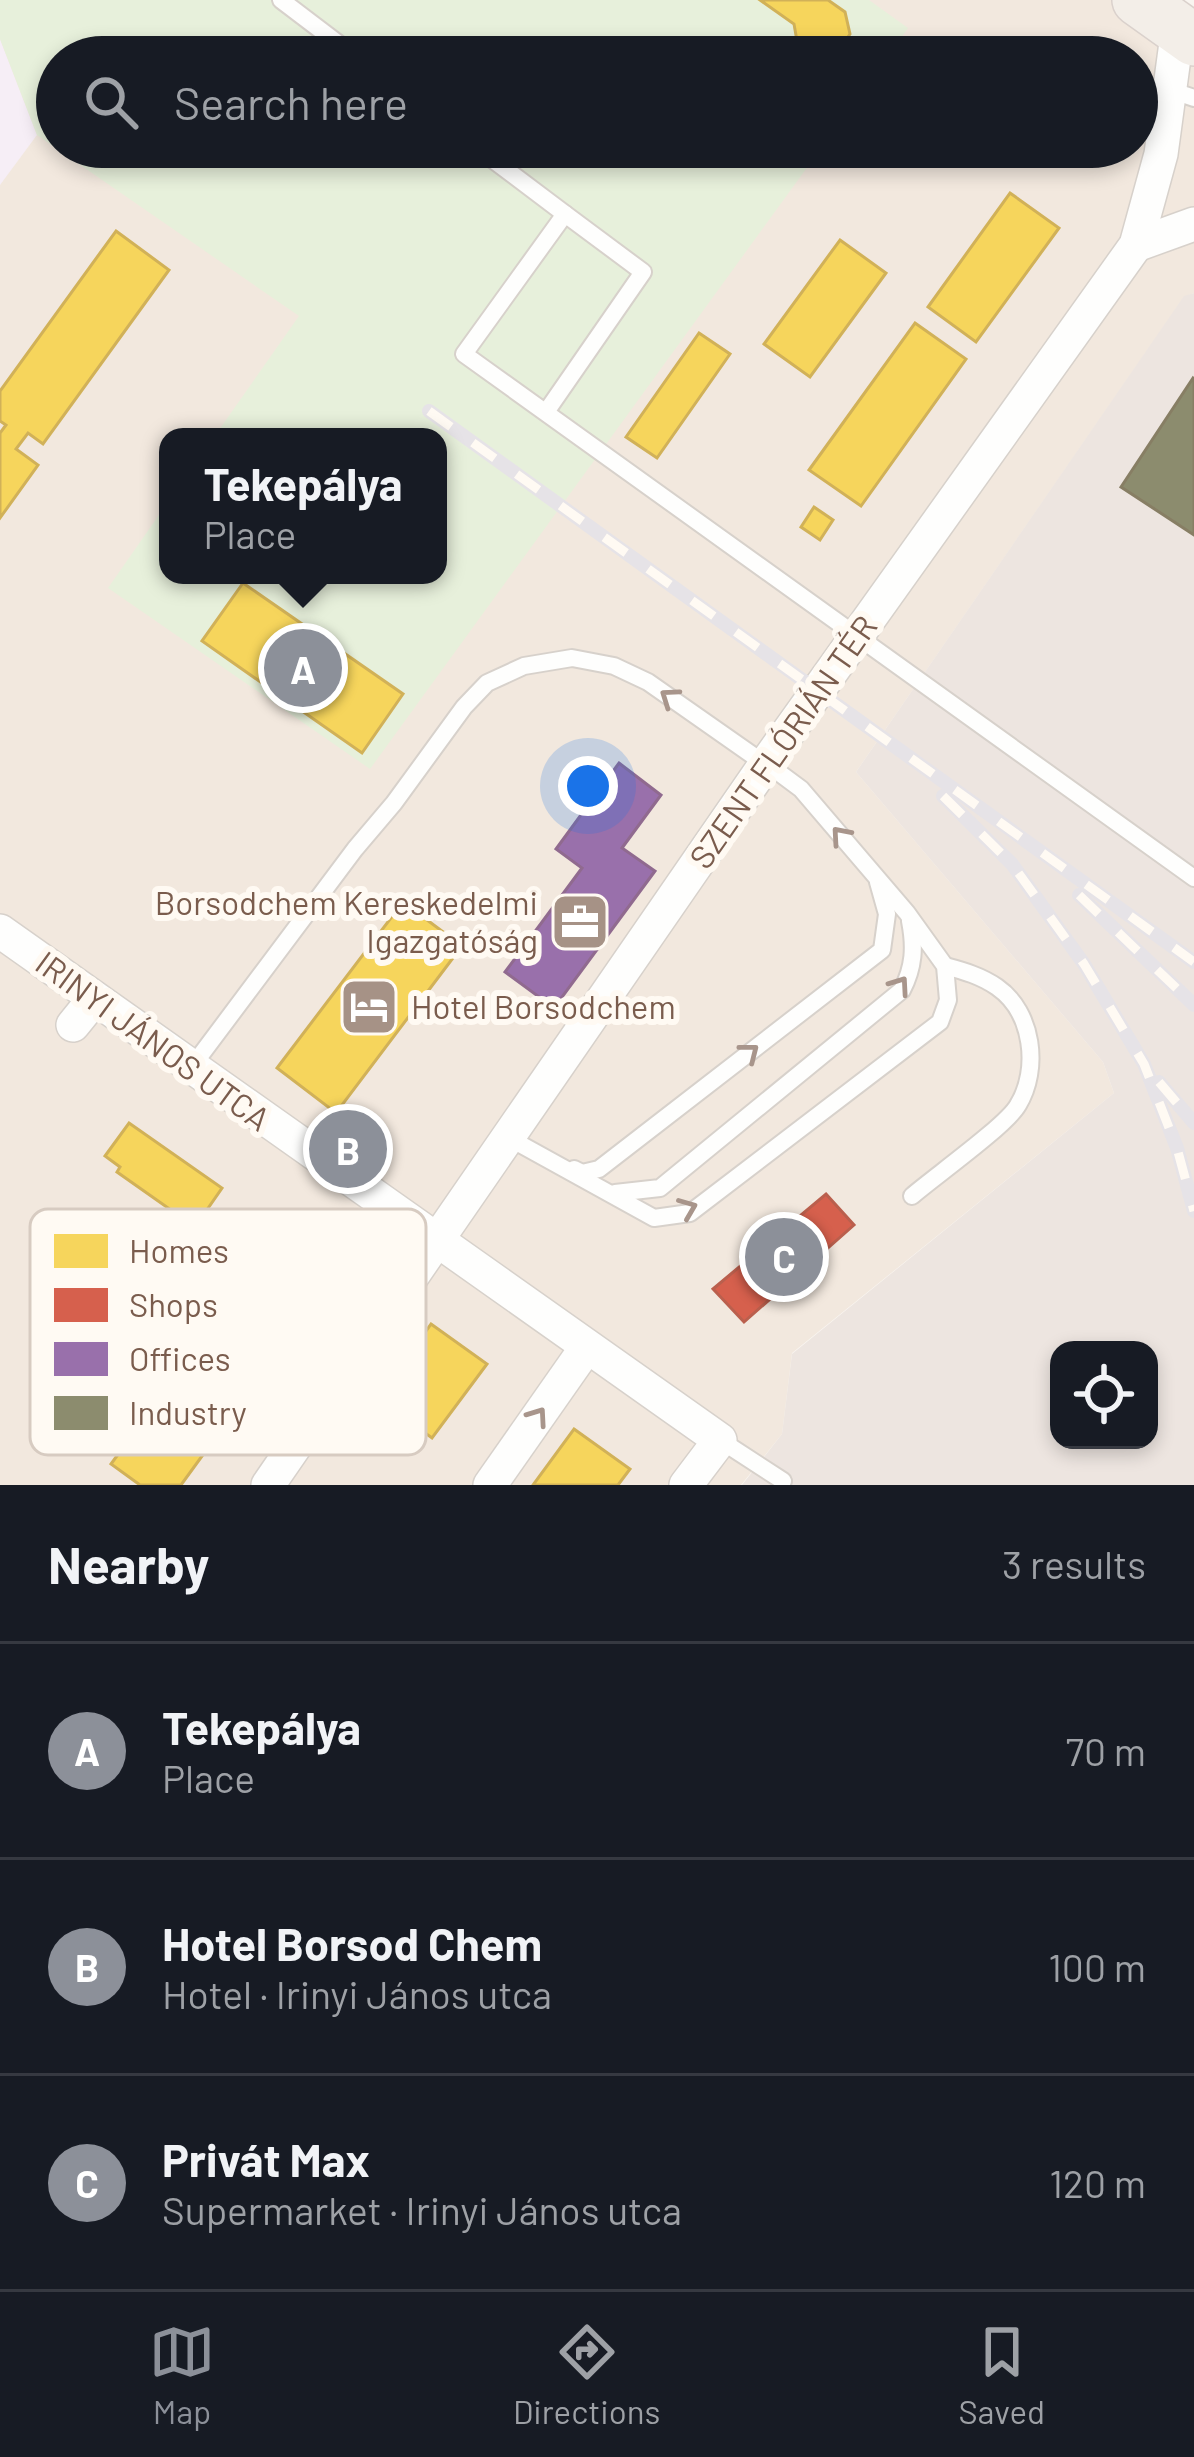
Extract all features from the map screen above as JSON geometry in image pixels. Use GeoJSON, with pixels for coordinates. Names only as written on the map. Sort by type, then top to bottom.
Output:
{"type":"FeatureCollection","features":[{"type":"Feature","properties":{"kind":"street","name":"SZENT FLÓRIÁN TÉR"},"geometry":{"type":"LineString","coordinates":[[1158,165],[1182,94],[1170,22]]}},
{"type":"Feature","properties":{"kind":"street","name":"SZENT FLÓRIÁN TÉR"},"geometry":{"type":"LineString","coordinates":[[426,1257],[766,764],[1136,245],[1157,168]]}},
{"type":"Feature","properties":{"kind":"street"},"geometry":{"type":"LineString","coordinates":[[1136,245],[1194,224]]}},
{"type":"Feature","properties":{"kind":"street","name":"IRINYI JÁNOS UTCA"},"geometry":{"type":"LineString","coordinates":[[0,931],[84,1012],[190,1068],[388,1209]]}},
{"type":"Feature","properties":{"kind":"street","name":"IRINYI JÁNOS UTCA"},"geometry":{"type":"LineString","coordinates":[[426,1236],[720,1440]]}},
{"type":"Feature","properties":{"kind":"street"},"geometry":{"type":"LineString","coordinates":[[490,1485],[586,1348]]}},
{"type":"Feature","properties":{"kind":"street"},"geometry":{"type":"LineString","coordinates":[[686,1485],[720,1440]]}},
{"type":"Feature","properties":{"kind":"street","name":"SZENT FLÓRIÁN TÉR"},"geometry":{"type":"LineString","coordinates":[[268,1485],[289,1455]]}},
{"type":"Feature","properties":{"kind":"lane"},"geometry":{"type":"LineString","coordinates":[[280,0],[328,36]]}},
{"type":"Feature","properties":{"kind":"lane"},"geometry":{"type":"LineString","coordinates":[[504,168],[643,272],[546,412]]}},
{"type":"Feature","properties":{"kind":"lane"},"geometry":{"type":"LineString","coordinates":[[565,214],[464,354],[1194,878]]}},
{"type":"Feature","properties":{"kind":"lane"},"geometry":{"type":"LineString","coordinates":[[190,1068],[355,848],[487,683],[524,666],[572,658],[614,666],[648,682],[801,789],[908,913],[946,966],[948,1000],[940,1022],[690,1213],[654,1217],[509,1138]]}},
{"type":"Feature","properties":{"kind":"lane"},"geometry":{"type":"LineString","coordinates":[[550,1160],[583,1173],[599,1169],[882,950],[887,914],[877,877]]}},
{"type":"Feature","properties":{"kind":"lane"},"geometry":{"type":"LineString","coordinates":[[608,1192],[660,1188],[902,990],[912,972],[914,940],[908,913]]}},
{"type":"Feature","properties":{"kind":"lane"},"geometry":{"type":"LineString","coordinates":[[912,1196],[1017,1108],[1027,1083],[1032,1047],[1002,989],[975,974],[946,966]]}},
{"type":"Feature","properties":{"kind":"lane"},"geometry":{"type":"LineString","coordinates":[[720,1440],[784,1480]]}},
{"type":"Feature","properties":{"kind":"shaded area"},"geometry":{"type":"Polygon","coordinates":[[[0,0],[1138,0],[1178,28],[1194,68],[1194,293],[1184,297],[856,772],[1103,1062],[1114,1093],[792,1353],[782,1434],[741,1485],[0,1485],[0,0]]]}},
{"type":"Feature","properties":{"kind":"shaded area"},"geometry":{"type":"Polygon","coordinates":[[[0,39],[36,136],[0,185],[0,39]]]}},
{"type":"Feature","properties":{"kind":"shaded area"},"geometry":{"type":"Polygon","coordinates":[[[1194,293],[1194,1485],[742,1485],[782,1434],[792,1354],[1114,1093],[1103,1062],[856,772],[1184,296],[1194,293]]]}},
{"type":"Feature","properties":{"kind":"green space"},"geometry":{"type":"Polygon","coordinates":[[[0,0],[869,0],[908,28],[902,36],[36,36],[36,132],[0,39],[0,0]]]}},
{"type":"Feature","properties":{"kind":"green space"},"geometry":{"type":"Polygon","coordinates":[[[85,168],[807,168],[370,769],[108,588],[159,515],[159,584],[447,584],[447,428],[220,428],[299,316],[85,168]]]}},
{"type":"Feature","properties":{"kind":"building: Homes"},"geometry":{"type":"Polygon","coordinates":[[[760,0],[828,0],[845,12],[850,34],[796,36],[794,24],[760,0]]]}},
{"type":"Feature","properties":{"kind":"building: Homes"},"geometry":{"type":"Polygon","coordinates":[[[1010,193],[1059,228],[976,342],[928,307],[1010,193]]]}},
{"type":"Feature","properties":{"kind":"building: Homes"},"geometry":{"type":"Polygon","coordinates":[[[116,231],[169,270],[43,444],[28,433],[16,449],[38,465],[0,518],[0,433],[6,425],[0,421],[0,391],[116,231]]]}},
{"type":"Feature","properties":{"kind":"building: Homes"},"geometry":{"type":"Polygon","coordinates":[[[840,240],[886,273],[810,377],[764,344],[840,240]]]}},
{"type":"Feature","properties":{"kind":"building: Homes"},"geometry":{"type":"Polygon","coordinates":[[[915,323],[966,359],[861,506],[809,470],[915,323]]]}},
{"type":"Feature","properties":{"kind":"building: Homes"},"geometry":{"type":"Polygon","coordinates":[[[699,333],[730,354],[657,458],[626,437],[699,333]]]}},
{"type":"Feature","properties":{"kind":"building: Homes"},"geometry":{"type":"Polygon","coordinates":[[[814,507],[833,520],[820,540],[801,527],[814,507]]]}},
{"type":"Feature","properties":{"kind":"building: Homes"},"geometry":{"type":"Polygon","coordinates":[[[244,584],[403,694],[362,753],[202,641],[244,584]]]}},
{"type":"Feature","properties":{"kind":"building: Homes","name":"Hotel Borsodchem"},"geometry":{"type":"Polygon","coordinates":[[[403,902],[462,946],[336,1113],[277,1068],[403,902]]]}},
{"type":"Feature","properties":{"kind":"building: Homes"},"geometry":{"type":"Polygon","coordinates":[[[129,1123],[222,1188],[207,1209],[169,1209],[117,1172],[120,1167],[105,1156],[129,1123]]]}},
{"type":"Feature","properties":{"kind":"building: Homes"},"geometry":{"type":"Polygon","coordinates":[[[431,1324],[487,1364],[432,1438],[426,1434],[426,1331],[431,1324]]]}},
{"type":"Feature","properties":{"kind":"building: Homes"},"geometry":{"type":"Polygon","coordinates":[[[574,1429],[630,1469],[618,1485],[533,1485],[574,1429]]]}},
{"type":"Feature","properties":{"kind":"building: Homes"},"geometry":{"type":"Polygon","coordinates":[[[118,1455],[203,1455],[181,1485],[140,1485],[111,1464],[118,1455]]]}},
{"type":"Feature","properties":{"kind":"building: Shops"},"geometry":{"type":"Polygon","coordinates":[[[826,1194],[854,1225],[744,1322],[713,1289],[826,1194]]]}},
{"type":"Feature","properties":{"kind":"building: Offices","name":"Borsodchem Kereskedelmi Igazgatóság"},"geometry":{"type":"Polygon","coordinates":[[[619,763],[661,795],[622,848],[655,871],[554,1008],[505,972],[582,868],[556,849],[619,763]]]}},
{"type":"Feature","properties":{"kind":"building: Industry"},"geometry":{"type":"Polygon","coordinates":[[[1194,379],[1194,535],[1121,487],[1194,379]]]}},
{"type":"Feature","properties":{"kind":"railway"},"geometry":{"type":"LineString","coordinates":[[429,411],[1194,962]]}},
{"type":"Feature","properties":{"kind":"railway"},"geometry":{"type":"LineString","coordinates":[[943,796],[1012,864],[1084,964],[1144,1064],[1177,1148],[1194,1211]]}},
{"type":"Feature","properties":{"kind":"railway"},"geometry":{"type":"LineString","coordinates":[[1079,895],[1194,1005]]}},
{"type":"Feature","properties":{"kind":"railway"},"geometry":{"type":"LineString","coordinates":[[1159,1082],[1194,1123]]}},
{"type":"Feature","properties":{"kind":"place","name":"Tekepálya"},"geometry":{"type":"Point","coordinates":[303,668]}},
{"type":"Feature","properties":{"kind":"place","name":"Borsodchem Kereskedelmi Igazgatóság"},"geometry":{"type":"Point","coordinates":[580,922]}},
{"type":"Feature","properties":{"kind":"place","name":"Hotel Borsodchem"},"geometry":{"type":"Point","coordinates":[369,1007]}},
{"type":"Feature","properties":{"kind":"place","name":"Hotel Borsod Chem"},"geometry":{"type":"Point","coordinates":[348,1149]}},
{"type":"Feature","properties":{"kind":"place","name":"Privát Max"},"geometry":{"type":"Point","coordinates":[784,1257]}}]}
